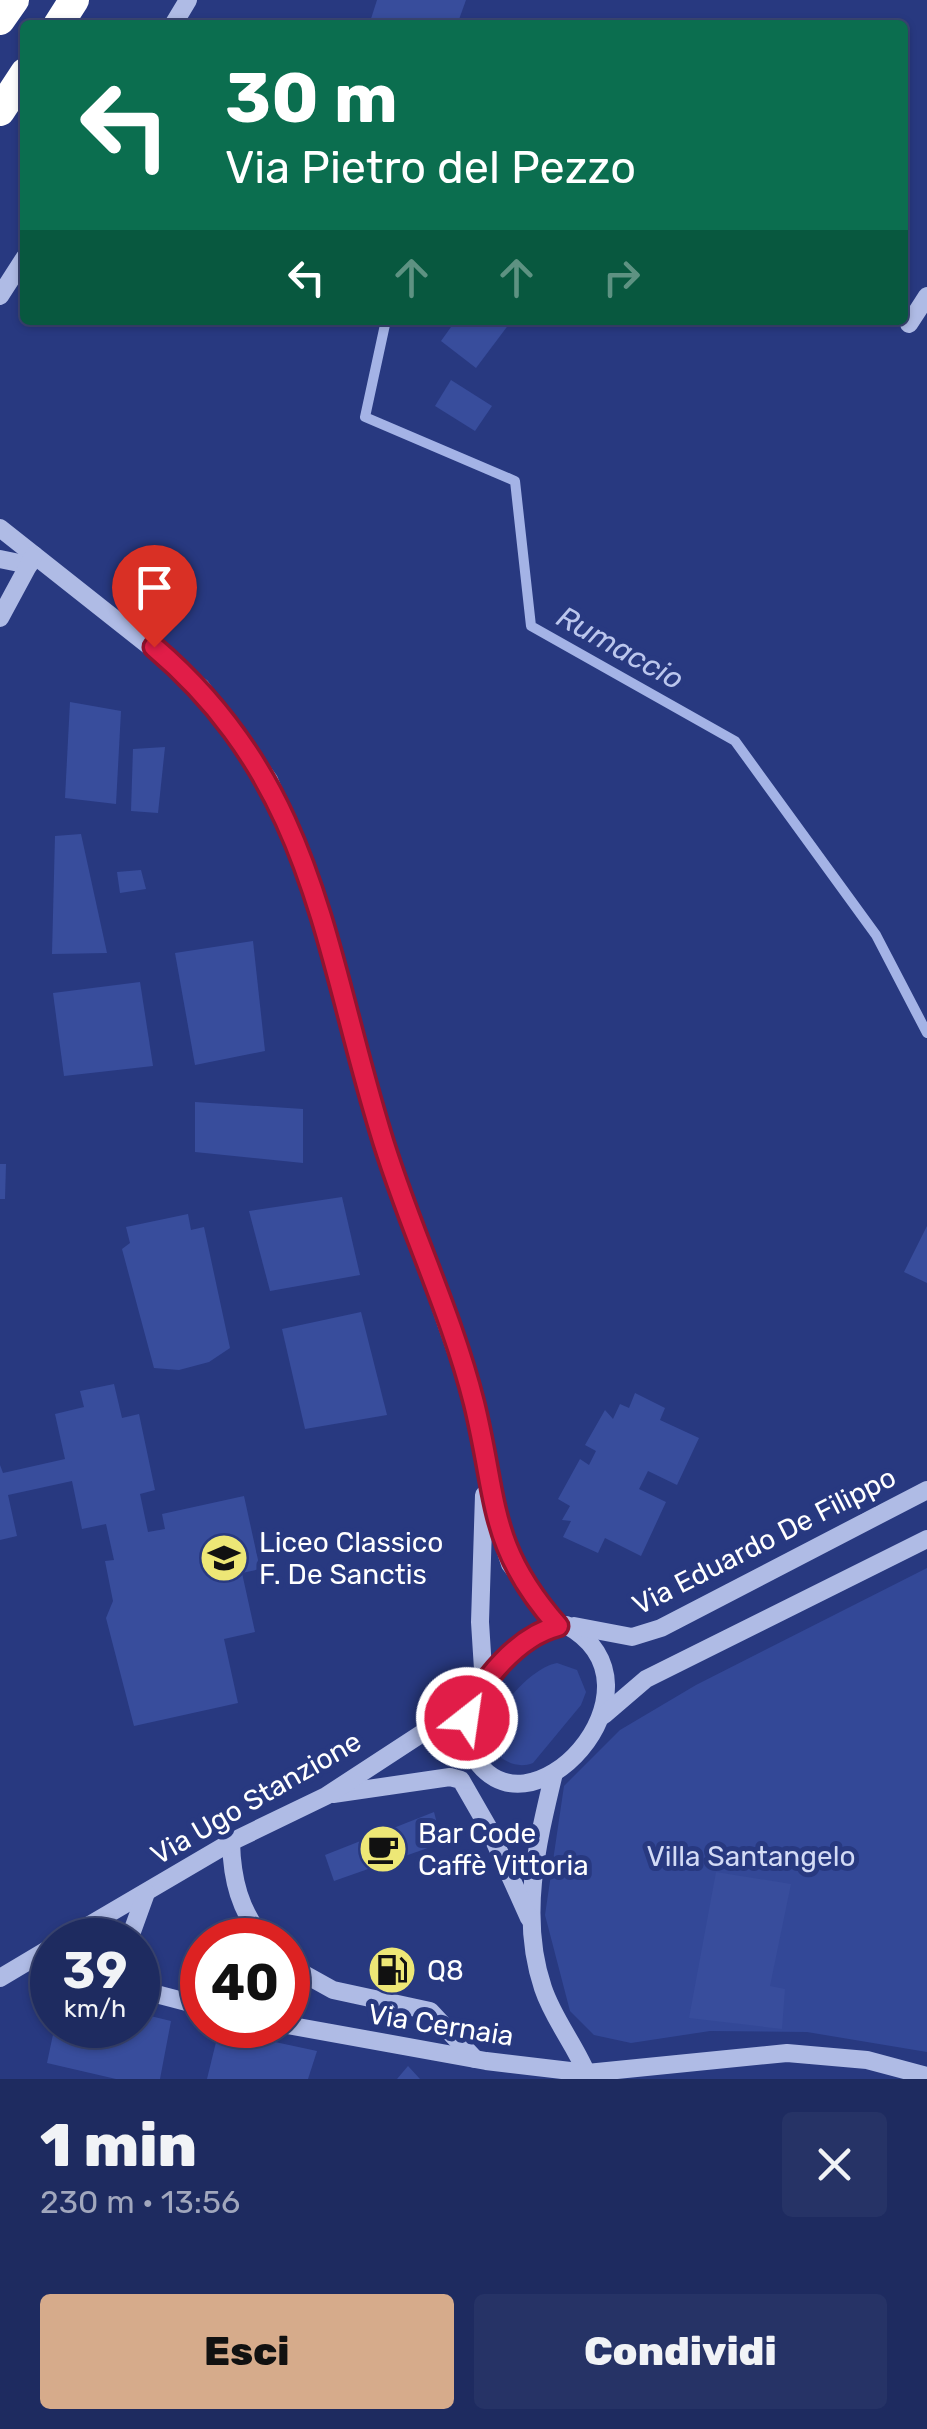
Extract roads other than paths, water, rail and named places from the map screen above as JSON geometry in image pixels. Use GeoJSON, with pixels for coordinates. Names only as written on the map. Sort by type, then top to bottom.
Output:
{"type":"FeatureCollection","features":[{"type":"Feature","properties":{"kind":"highway"},"geometry":{"type":"LineString","coordinates":[[0,20],[14,0]]}},
{"type":"Feature","properties":{"kind":"highway"},"geometry":{"type":"LineString","coordinates":[[0,111],[20,81]]}},
{"type":"Feature","properties":{"kind":"street"},"geometry":{"type":"LineString","coordinates":[[0,296],[20,265]]}},
{"type":"Feature","properties":{"kind":"street"},"geometry":{"type":"LineString","coordinates":[[908,324],[927,296]]}},
{"type":"Feature","properties":{"kind":"street"},"geometry":{"type":"LineString","coordinates":[[0,528],[32,560],[201,687],[269,780],[316,894],[380,1131],[474,1403],[510,1564],[562,1625],[599,1652],[607,1685],[604,1715]]}},
{"type":"Feature","properties":{"kind":"street"},"geometry":{"type":"LineString","coordinates":[[0,559],[32,560]]}},
{"type":"Feature","properties":{"kind":"street"},"geometry":{"type":"LineString","coordinates":[[0,618],[32,560]]}},
{"type":"Feature","properties":{"kind":"street"},"geometry":{"type":"LineString","coordinates":[[478,1692],[485,1464]]}},
{"type":"Feature","properties":{"kind":"street","name":"Via Eduardo De Filippo"},"geometry":{"type":"LineString","coordinates":[[562,1625],[632,1637],[661,1628],[927,1490]]}},
{"type":"Feature","properties":{"kind":"street"},"geometry":{"type":"LineString","coordinates":[[585,2078],[542,1985],[531,1923],[535,1854],[554,1774],[604,1715],[646,1679],[927,1539]]}},
{"type":"Feature","properties":{"kind":"street"},"geometry":{"type":"LineString","coordinates":[[554,1774],[521,1787],[504,1784],[484,1770],[468,1749],[467,1718],[478,1692],[520,1647],[562,1625]]}},
{"type":"Feature","properties":{"kind":"street","name":"Via Ugo Stanzione"},"geometry":{"type":"LineString","coordinates":[[102,1918],[231,1842],[326,1796],[478,1692]]}},
{"type":"Feature","properties":{"kind":"street"},"geometry":{"type":"LineString","coordinates":[[326,1796],[450,1777],[460,1780],[488,1827],[531,1923]]}},
{"type":"Feature","properties":{"kind":"street"},"geometry":{"type":"LineString","coordinates":[[231,1842],[235,1888],[246,1918]]}},
{"type":"Feature","properties":{"kind":"street"},"geometry":{"type":"LineString","coordinates":[[137,1918],[146,1892]]}},
{"type":"Feature","properties":{"kind":"street"},"geometry":{"type":"LineString","coordinates":[[0,1978],[30,1960]]}},
{"type":"Feature","properties":{"kind":"street"},"geometry":{"type":"LineString","coordinates":[[310,1977],[333,1990],[430,2010],[476,2059]]}},
{"type":"Feature","properties":{"kind":"street","name":"Via Cernaia"},"geometry":{"type":"LineString","coordinates":[[310,2029],[585,2078],[787,2053],[867,2060],[927,2076]]}},
{"type":"Feature","properties":{"kind":"waterway","name":"Rumaccio"},"geometry":{"type":"LineString","coordinates":[[385,325],[365,417],[515,481],[531,626],[735,741],[876,935],[927,1033]]}},
{"type":"Feature","properties":{"kind":"place","name":"Liceo Classico F. De Sanctis"},"geometry":{"type":"Point","coordinates":[224,1558]}},
{"type":"Feature","properties":{"kind":"place","name":"Bar Code Caffè Vittoria"},"geometry":{"type":"Point","coordinates":[383,1849]}},
{"type":"Feature","properties":{"kind":"place","name":"Q8"},"geometry":{"type":"Point","coordinates":[392,1970]}},
{"type":"Feature","properties":{"kind":"park label","name":"Villa Santangelo"},"geometry":{"type":"Point","coordinates":[751,1856]}}]}
